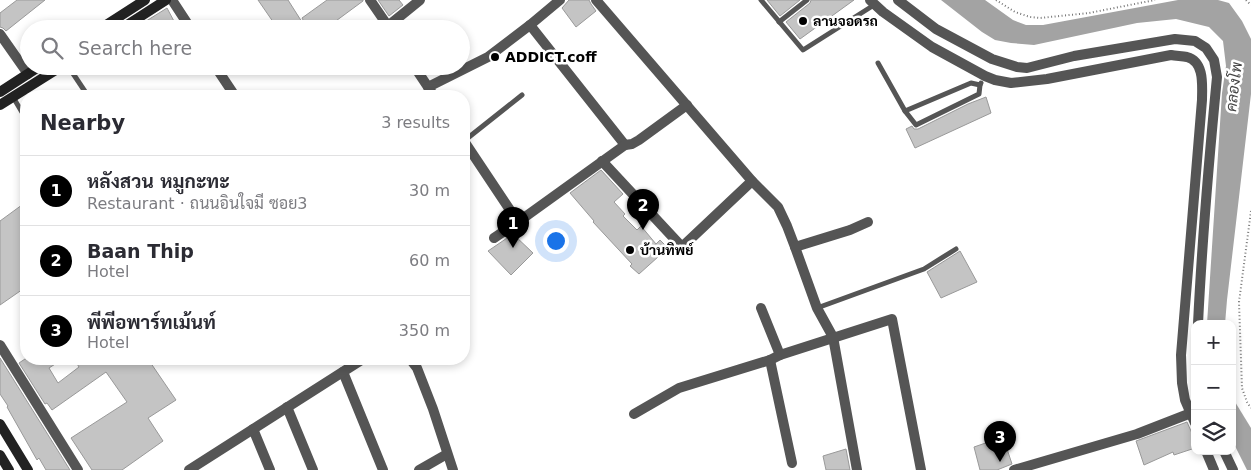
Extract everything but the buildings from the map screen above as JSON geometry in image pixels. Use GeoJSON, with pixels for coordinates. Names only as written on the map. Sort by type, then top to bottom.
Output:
{"type":"FeatureCollection","features":[{"type":"Feature","properties":{"kind":"main road"},"geometry":{"type":"LineString","coordinates":[[114,20],[145,0]]}},
{"type":"Feature","properties":{"kind":"main road"},"geometry":{"type":"LineString","coordinates":[[135,20],[166,0]]}},
{"type":"Feature","properties":{"kind":"main road"},"geometry":{"type":"LineString","coordinates":[[0,92],[26,75]]}},
{"type":"Feature","properties":{"kind":"main road"},"geometry":{"type":"LineString","coordinates":[[29,75],[35,84]]}},
{"type":"Feature","properties":{"kind":"main road"},"geometry":{"type":"LineString","coordinates":[[25,90],[48,75]]}},
{"type":"Feature","properties":{"kind":"main road"},"geometry":{"type":"LineString","coordinates":[[0,105],[20,93]]}},
{"type":"Feature","properties":{"kind":"main road"},"geometry":{"type":"LineString","coordinates":[[0,424],[28,470]]}},
{"type":"Feature","properties":{"kind":"main road"},"geometry":{"type":"LineString","coordinates":[[0,455],[9,470]]}},
{"type":"Feature","properties":{"kind":"street"},"geometry":{"type":"LineString","coordinates":[[172,0],[185,20]]}},
{"type":"Feature","properties":{"kind":"street"},"geometry":{"type":"LineString","coordinates":[[370,0],[384,20]]}},
{"type":"Feature","properties":{"kind":"street"},"geometry":{"type":"LineString","coordinates":[[397,20],[420,0]]}},
{"type":"Feature","properties":{"kind":"street"},"geometry":{"type":"LineString","coordinates":[[470,68],[488,57],[560,0]]}},
{"type":"Feature","properties":{"kind":"street"},"geometry":{"type":"LineString","coordinates":[[596,0],[752,181],[778,207],[787,226],[817,308],[833,337],[857,470]]}},
{"type":"Feature","properties":{"kind":"street"},"geometry":{"type":"LineString","coordinates":[[898,0],[936,29],[992,60],[1017,67],[1027,68],[1074,56],[1175,39],[1195,41],[1206,48],[1214,60],[1217,77],[1206,196],[1198,320]]}},
{"type":"Feature","properties":{"kind":"street"},"geometry":{"type":"LineString","coordinates":[[875,2],[932,47],[996,80],[1012,83],[1047,80],[1171,56],[1189,58],[1197,63],[1202,76],[1202,100],[1181,355],[1182,383],[1191,413]]}},
{"type":"Feature","properties":{"kind":"street"},"geometry":{"type":"LineString","coordinates":[[530,25],[625,145]]}},
{"type":"Feature","properties":{"kind":"street"},"geometry":{"type":"LineString","coordinates":[[0,34],[20,63]]}},
{"type":"Feature","properties":{"kind":"street"},"geometry":{"type":"LineString","coordinates":[[985,76],[992,60]]}},
{"type":"Feature","properties":{"kind":"street"},"geometry":{"type":"LineString","coordinates":[[221,75],[231,90]]}},
{"type":"Feature","properties":{"kind":"street"},"geometry":{"type":"LineString","coordinates":[[420,75],[430,90]]}},
{"type":"Feature","properties":{"kind":"street"},"geometry":{"type":"LineString","coordinates":[[434,90],[459,75]]}},
{"type":"Feature","properties":{"kind":"street"},"geometry":{"type":"LineString","coordinates":[[494,238],[625,145],[639,140],[687,106]]}},
{"type":"Feature","properties":{"kind":"street"},"geometry":{"type":"LineString","coordinates":[[470,150],[518,222]]}},
{"type":"Feature","properties":{"kind":"street"},"geometry":{"type":"LineString","coordinates":[[602,161],[682,247],[752,181]]}},
{"type":"Feature","properties":{"kind":"street"},"geometry":{"type":"LineString","coordinates":[[795,247],[850,230],[868,222]]}},
{"type":"Feature","properties":{"kind":"street"},"geometry":{"type":"LineString","coordinates":[[761,308],[780,355]]}},
{"type":"Feature","properties":{"kind":"street"},"geometry":{"type":"LineString","coordinates":[[634,414],[679,388],[770,360],[892,318],[921,470]]}},
{"type":"Feature","properties":{"kind":"street"},"geometry":{"type":"LineString","coordinates":[[0,345],[78,470]]}},
{"type":"Feature","properties":{"kind":"street"},"geometry":{"type":"LineString","coordinates":[[770,360],[792,463]]}},
{"type":"Feature","properties":{"kind":"street"},"geometry":{"type":"LineString","coordinates":[[189,470],[354,365]]}},
{"type":"Feature","properties":{"kind":"street"},"geometry":{"type":"LineString","coordinates":[[415,365],[433,409],[453,470]]}},
{"type":"Feature","properties":{"kind":"street"},"geometry":{"type":"LineString","coordinates":[[343,372],[383,470]]}},
{"type":"Feature","properties":{"kind":"street"},"geometry":{"type":"LineString","coordinates":[[287,408],[313,470]]}},
{"type":"Feature","properties":{"kind":"street"},"geometry":{"type":"LineString","coordinates":[[1019,469],[1191,419]]}},
{"type":"Feature","properties":{"kind":"street"},"geometry":{"type":"LineString","coordinates":[[253,429],[270,470]]}},
{"type":"Feature","properties":{"kind":"street"},"geometry":{"type":"LineString","coordinates":[[419,470],[447,454]]}},
{"type":"Feature","properties":{"kind":"street"},"geometry":{"type":"LineString","coordinates":[[1208,455],[1214,470]]}},
{"type":"Feature","properties":{"kind":"street"},"geometry":{"type":"LineString","coordinates":[[1226,455],[1233,470]]}},
{"type":"Feature","properties":{"kind":"lane"},"geometry":{"type":"LineString","coordinates":[[762,0],[802,50],[875,2]]}},
{"type":"Feature","properties":{"kind":"lane"},"geometry":{"type":"LineString","coordinates":[[779,22],[807,0]]}},
{"type":"Feature","properties":{"kind":"lane"},"geometry":{"type":"LineString","coordinates":[[878,63],[905,111],[916,125],[979,94],[980,85],[985,76]]}},
{"type":"Feature","properties":{"kind":"lane"},"geometry":{"type":"LineString","coordinates":[[74,75],[84,90]]}},
{"type":"Feature","properties":{"kind":"lane"},"geometry":{"type":"LineString","coordinates":[[905,111],[971,83],[980,85]]}},
{"type":"Feature","properties":{"kind":"lane"},"geometry":{"type":"LineString","coordinates":[[470,136],[522,95]]}},
{"type":"Feature","properties":{"kind":"lane"},"geometry":{"type":"LineString","coordinates":[[13,97],[20,109]]}},
{"type":"Feature","properties":{"kind":"lane"},"geometry":{"type":"LineString","coordinates":[[817,308],[924,268],[956,249]]}},
{"type":"Feature","properties":{"kind":"path"},"geometry":{"type":"LineString","coordinates":[[996,0],[1015,12],[1040,18],[1089,13],[1156,0]]}},
{"type":"Feature","properties":{"kind":"path"},"geometry":{"type":"LineString","coordinates":[[1246,0],[1251,5]]}},
{"type":"Feature","properties":{"kind":"path"},"geometry":{"type":"LineString","coordinates":[[1251,211],[1239,302],[1242,388],[1251,408]]}},
{"type":"Feature","properties":{"kind":"water","name":"คลองโพ"},"geometry":{"type":"Polygon","coordinates":[[[941,0],[985,0],[1013,20],[1026,25],[1043,25],[1178,0],[1218,0],[1229,3],[1242,21],[1251,39],[1251,94],[1225,320],[1207,320],[1222,93],[1226,66],[1223,41],[1209,27],[1176,19],[1137,23],[1034,45],[995,40],[941,0]]]}},
{"type":"Feature","properties":{"kind":"water"},"geometry":{"type":"Polygon","coordinates":[[[1236,404],[1251,428],[1251,470],[1247,470],[1236,448],[1236,404]]]}},
{"type":"Feature","properties":{"kind":"place","name":"ลานจอดรถ"},"geometry":{"type":"Point","coordinates":[803,21]}},
{"type":"Feature","properties":{"kind":"place","name":"ADDICT.coff"},"geometry":{"type":"Point","coordinates":[495,57]}},
{"type":"Feature","properties":{"kind":"place","name":"Baan Thip"},"geometry":{"type":"Point","coordinates":[643,230]}},
{"type":"Feature","properties":{"kind":"place","name":"หลังสวน หมูกะทะ"},"geometry":{"type":"Point","coordinates":[513,248]}},
{"type":"Feature","properties":{"kind":"place","name":"บ้านทิพย์"},"geometry":{"type":"Point","coordinates":[630,250]}},
{"type":"Feature","properties":{"kind":"place","name":"พีพีอพาร์ทเม้นท์"},"geometry":{"type":"Point","coordinates":[1000,462]}}]}
